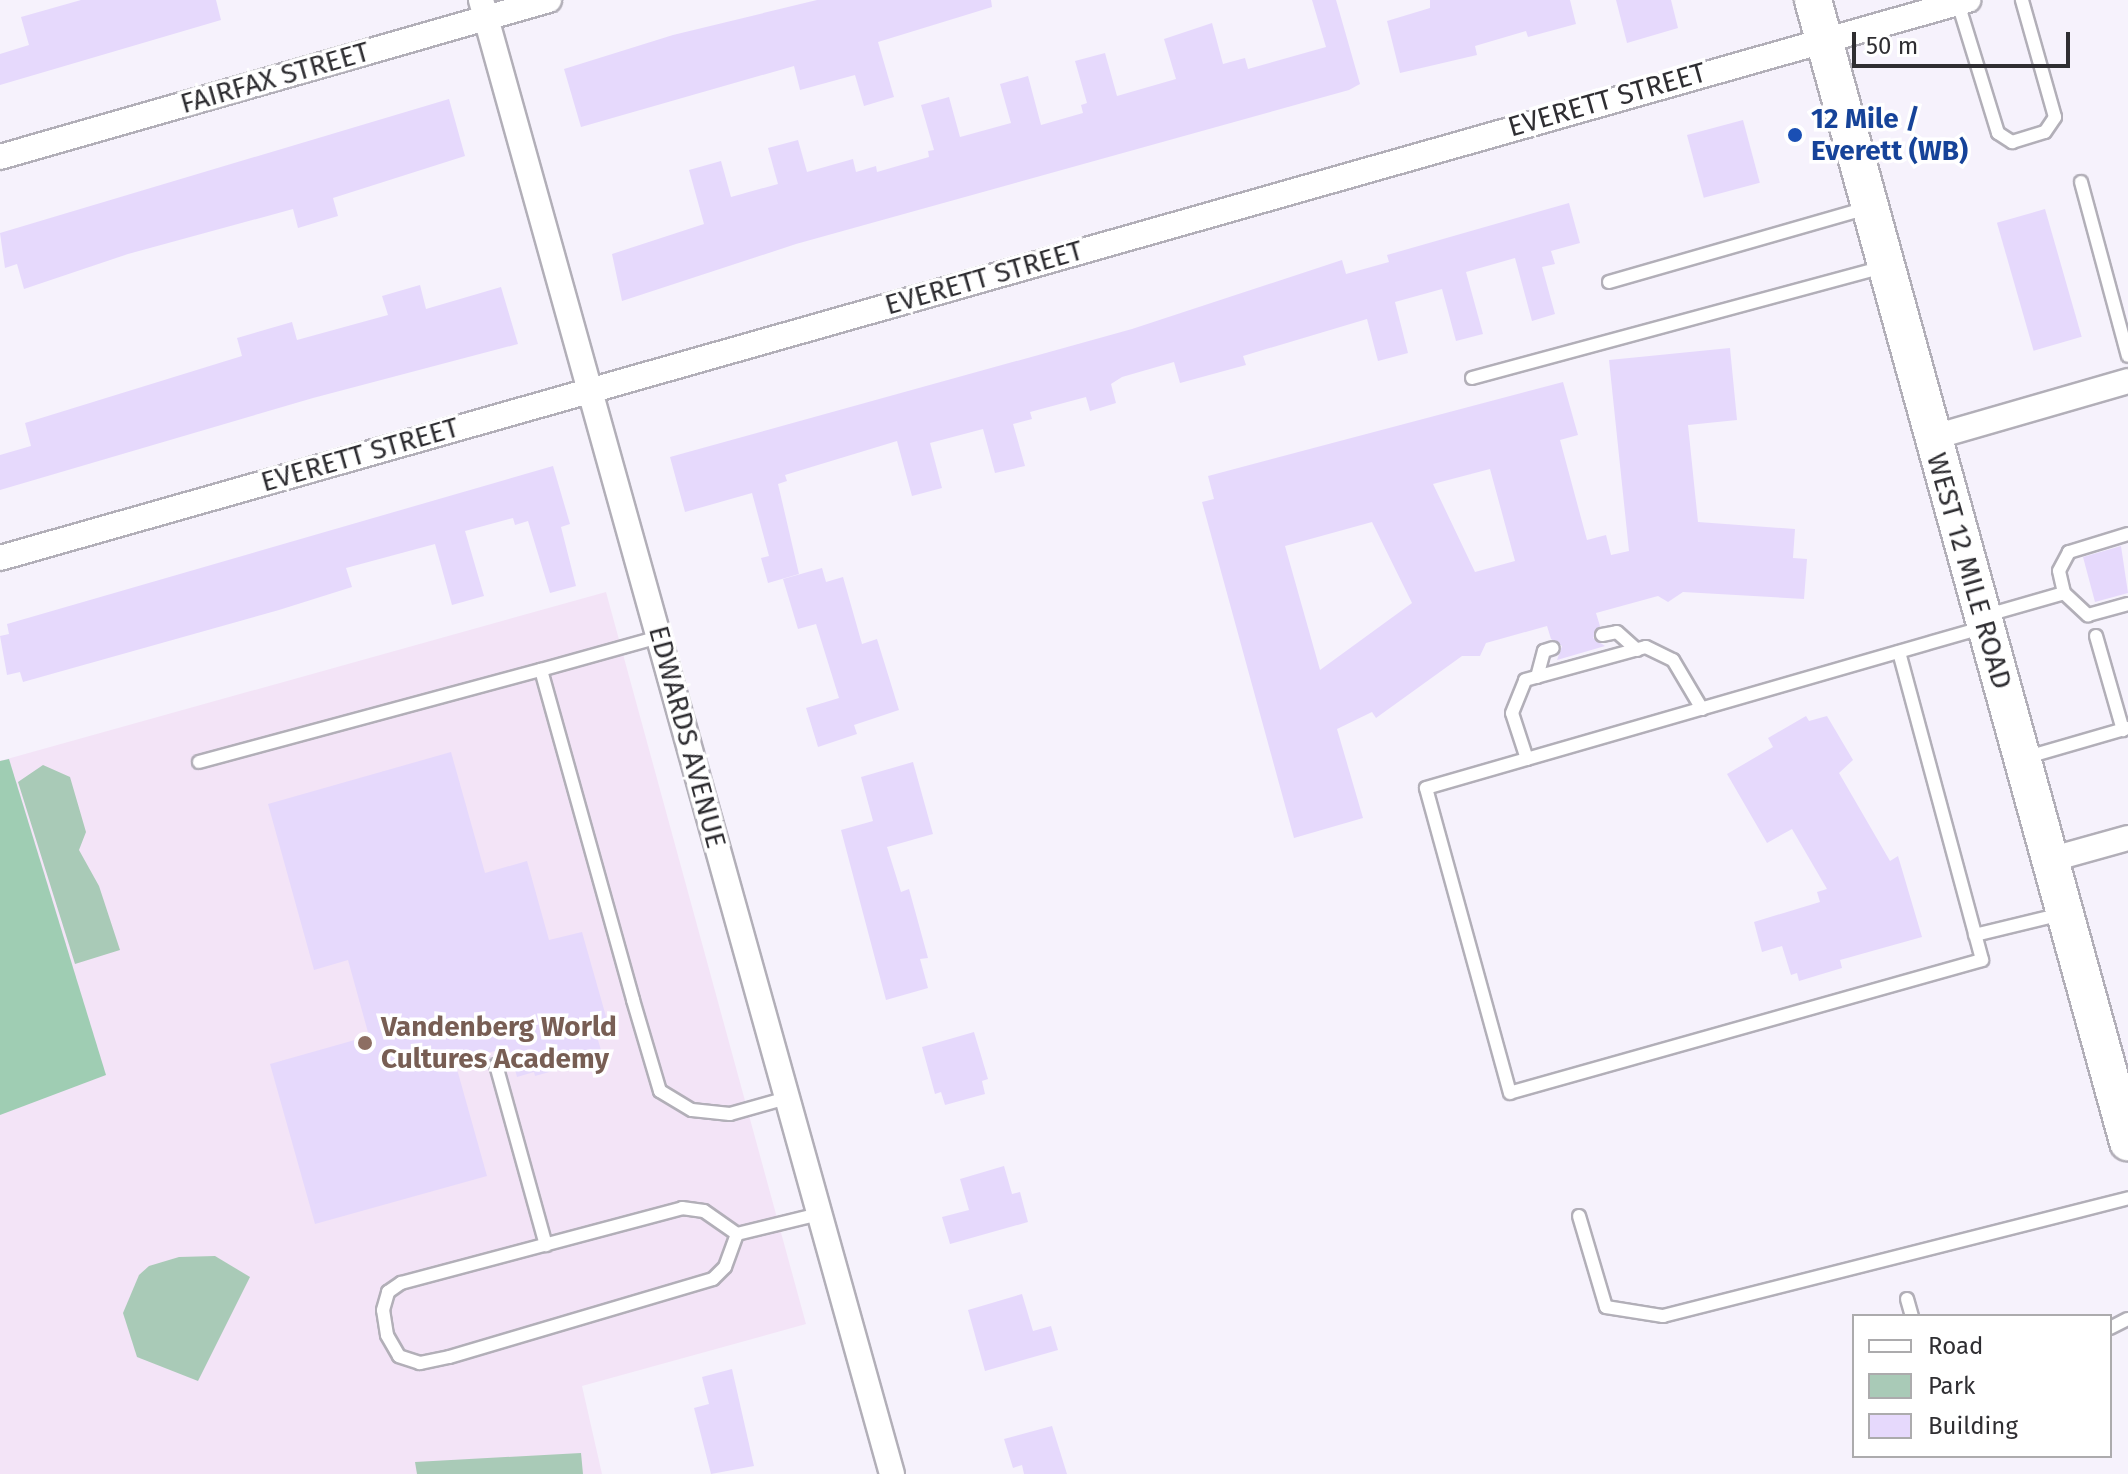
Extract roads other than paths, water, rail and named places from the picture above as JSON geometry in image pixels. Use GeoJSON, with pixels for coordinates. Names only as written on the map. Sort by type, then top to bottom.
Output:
{"type":"FeatureCollection","features":[{"type":"Feature","properties":{"kind":"main road","name":"WEST 12 MILE ROAD"},"geometry":{"type":"LineString","coordinates":[[1813,0],[1931,438],[2128,1142]]}},
{"type":"Feature","properties":{"kind":"street","name":"FAIRFAX STREET"},"geometry":{"type":"LineString","coordinates":[[0,157],[483,9],[549,0]]}},
{"type":"Feature","properties":{"kind":"street","name":"EVERETT STREET"},"geometry":{"type":"LineString","coordinates":[[0,558],[1963,1]]}},
{"type":"Feature","properties":{"kind":"street","name":"EDWARDS AVENUE"},"geometry":{"type":"LineString","coordinates":[[483,9],[892,1474]]}},
{"type":"Feature","properties":{"kind":"street"},"geometry":{"type":"LineString","coordinates":[[1931,438],[2128,381]]}},
{"type":"Feature","properties":{"kind":"street"},"geometry":{"type":"LineString","coordinates":[[2049,860],[2128,838]]}},
{"type":"Feature","properties":{"kind":"lane"},"geometry":{"type":"LineString","coordinates":[[1963,1],[1998,133],[2012,142],[2045,132],[2055,117],[2022,0]]}},
{"type":"Feature","properties":{"kind":"lane"},"geometry":{"type":"LineString","coordinates":[[2081,182],[2128,356]]}},
{"type":"Feature","properties":{"kind":"lane"},"geometry":{"type":"LineString","coordinates":[[1609,282],[1868,207]]}},
{"type":"Feature","properties":{"kind":"lane"},"geometry":{"type":"LineString","coordinates":[[1472,378],[1884,267]]}},
{"type":"Feature","properties":{"kind":"lane"},"geometry":{"type":"LineString","coordinates":[[2128,534],[2069,552],[2059,571],[2064,593],[2088,615],[2128,604]]}},
{"type":"Feature","properties":{"kind":"lane"},"geometry":{"type":"LineString","coordinates":[[1899,652],[1982,960],[1510,1093],[1426,788],[1899,652],[2064,593]]}},
{"type":"Feature","properties":{"kind":"lane"},"geometry":{"type":"LineString","coordinates":[[1602,635],[1617,632],[1637,650]]}},
{"type":"Feature","properties":{"kind":"lane"},"geometry":{"type":"LineString","coordinates":[[2021,758],[2125,729],[2096,636]]}},
{"type":"Feature","properties":{"kind":"lane"},"geometry":{"type":"LineString","coordinates":[[199,762],[659,637]]}},
{"type":"Feature","properties":{"kind":"lane"},"geometry":{"type":"LineString","coordinates":[[1527,759],[1512,713],[1525,680],[1646,647],[1673,660],[1702,709]]}},
{"type":"Feature","properties":{"kind":"lane"},"geometry":{"type":"LineString","coordinates":[[1537,677],[1544,651],[1553,648]]}},
{"type":"Feature","properties":{"kind":"lane"},"geometry":{"type":"LineString","coordinates":[[541,670],[660,1091],[692,1110],[730,1114],[787,1098]]}},
{"type":"Feature","properties":{"kind":"lane"},"geometry":{"type":"LineString","coordinates":[[1975,935],[2064,914]]}},
{"type":"Feature","properties":{"kind":"lane"},"geometry":{"type":"LineString","coordinates":[[496,1065],[546,1245]]}},
{"type":"Feature","properties":{"kind":"lane"},"geometry":{"type":"LineString","coordinates":[[1579,1216],[1606,1307],[1663,1316],[2128,1198]]}},
{"type":"Feature","properties":{"kind":"lane"},"geometry":{"type":"LineString","coordinates":[[737,1234],[725,1267],[713,1279],[449,1357],[420,1363],[399,1356],[385,1323],[388,1292],[401,1283],[682,1208],[704,1211],[737,1234],[819,1214]]}},
{"type":"Feature","properties":{"kind":"lane"},"geometry":{"type":"LineString","coordinates":[[1907,1299],[1911,1314]]}},
{"type":"Feature","properties":{"kind":"place","name":"12 Mile / Everett (WB)"},"geometry":{"type":"Point","coordinates":[1795,135]}},
{"type":"Feature","properties":{"kind":"place","name":"Vandenberg World Cultures Academy"},"geometry":{"type":"Point","coordinates":[365,1043]}}]}
